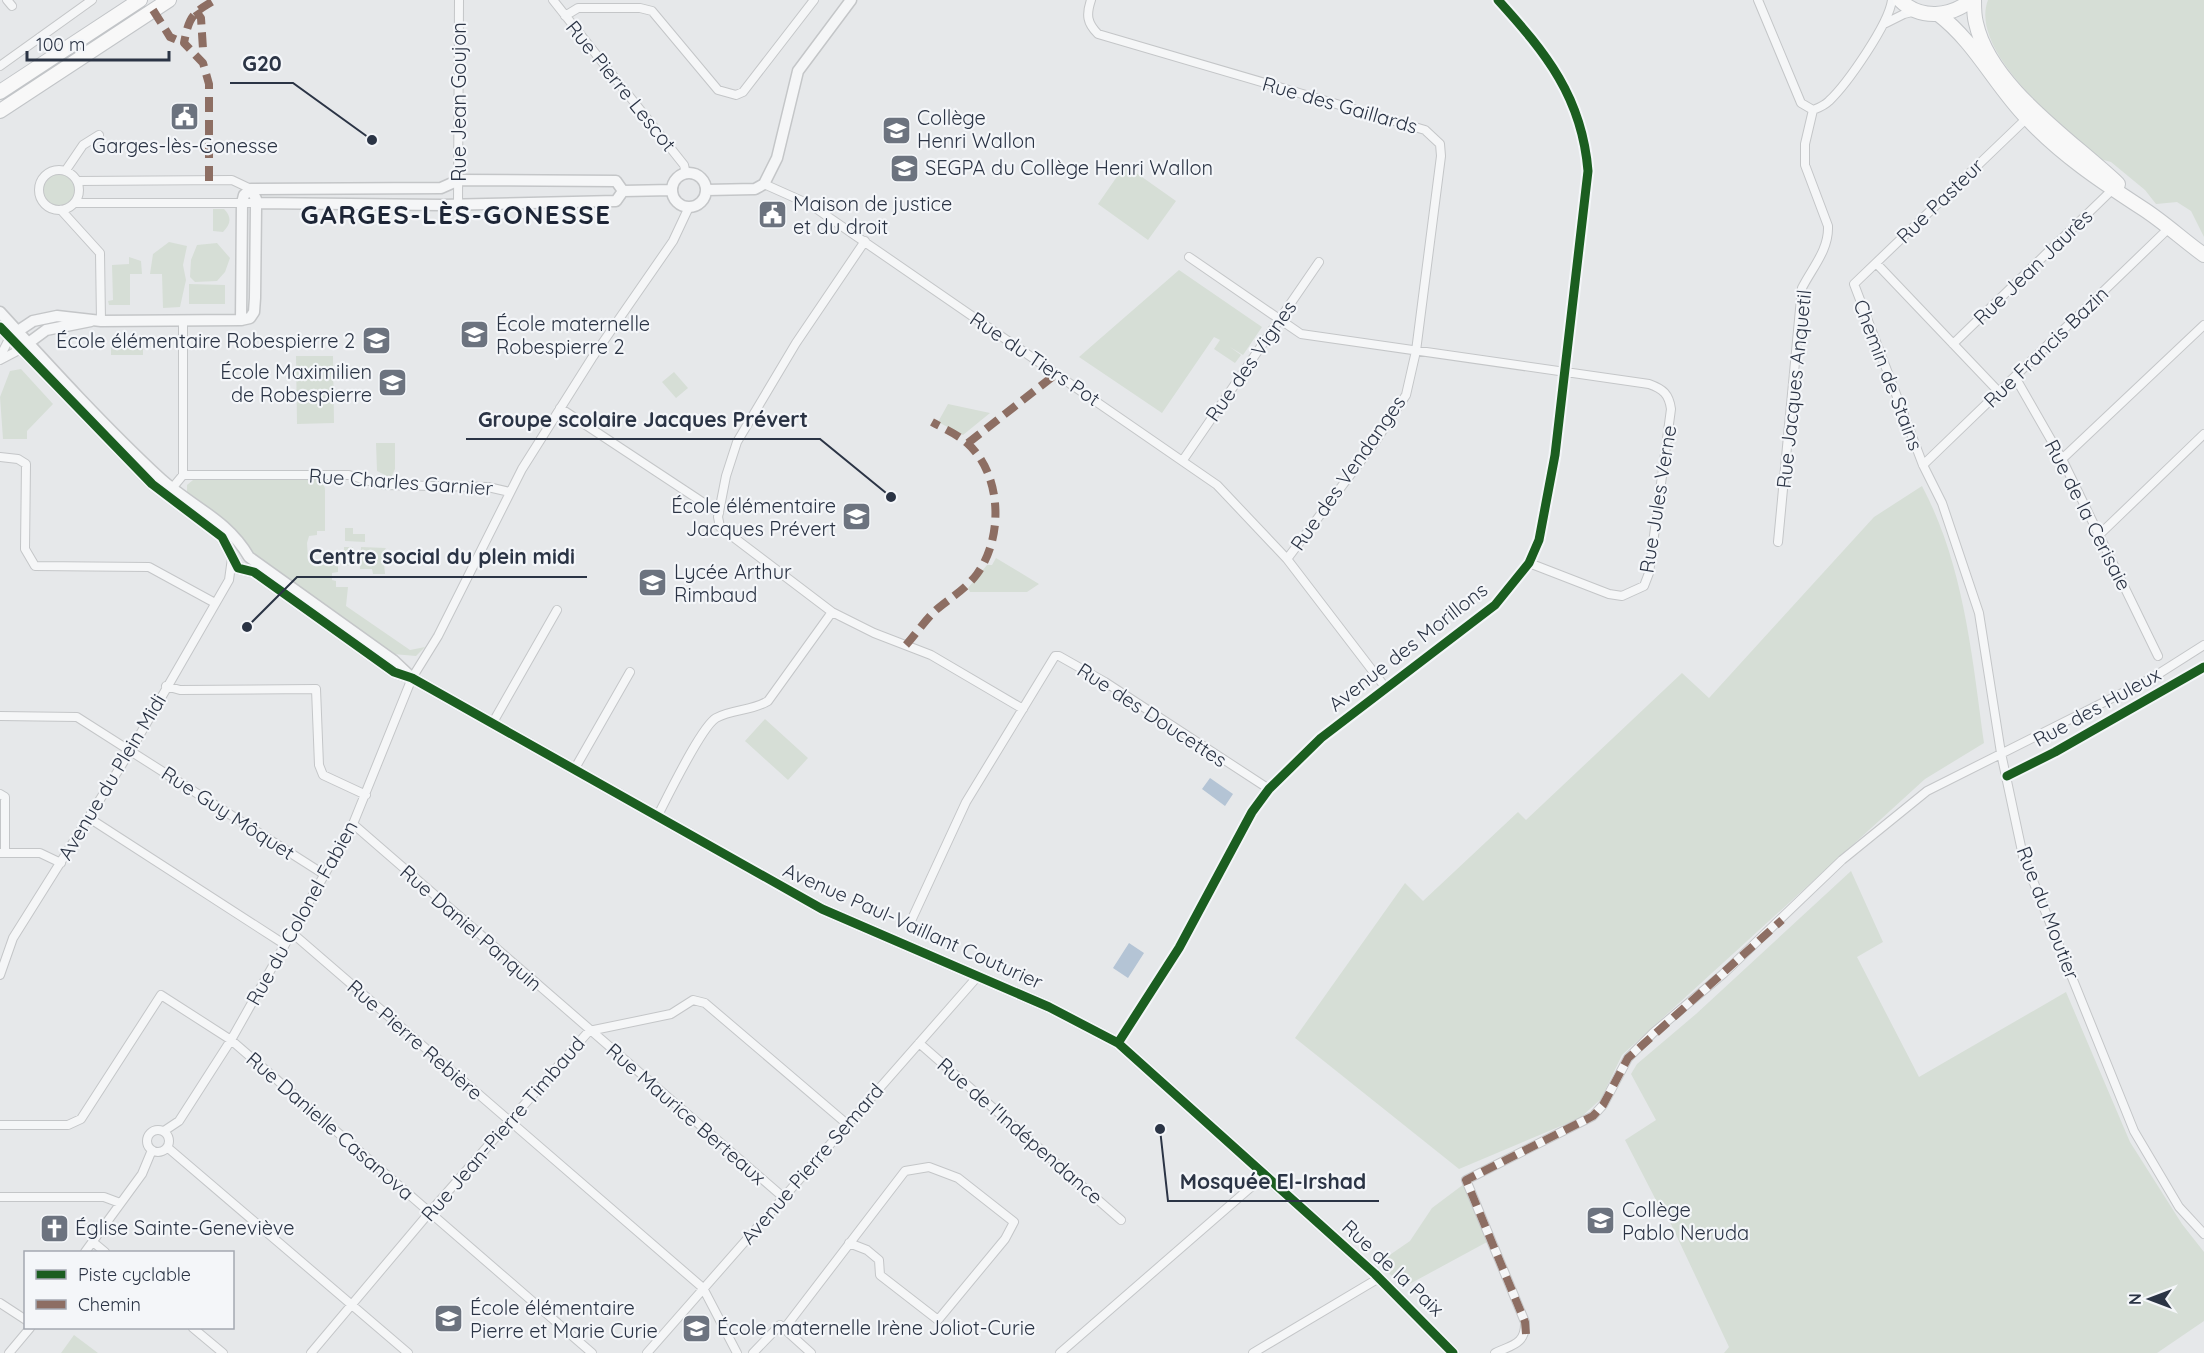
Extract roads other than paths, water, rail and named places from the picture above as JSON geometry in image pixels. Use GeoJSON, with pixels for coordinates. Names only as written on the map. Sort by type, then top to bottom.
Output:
{"type":"FeatureCollection","features":[{"type":"Feature","properties":{"kind":"main road"},"geometry":{"type":"LineString","coordinates":[[0,92],[140,0]]}},
{"type":"Feature","properties":{"kind":"main road"},"geometry":{"type":"LineString","coordinates":[[0,111],[169,0]]}},
{"type":"Feature","properties":{"kind":"main road"},"geometry":{"type":"LineString","coordinates":[[1900,0],[1917,11],[1938,14],[1958,9],[1973,0],[1976,24],[2003,76],[2039,116],[2143,209]]}},
{"type":"Feature","properties":{"kind":"main road"},"geometry":{"type":"LineString","coordinates":[[1938,14],[1959,32],[2027,118],[2112,190],[2143,209],[2204,255]]}},
{"type":"Feature","properties":{"kind":"street"},"geometry":{"type":"LineString","coordinates":[[0,66],[92,0]]}},
{"type":"Feature","properties":{"kind":"street","name":"Rue Jean Goujon"},"geometry":{"type":"LineString","coordinates":[[458,203],[459,0]]}},
{"type":"Feature","properties":{"kind":"street","name":"Rue Pierre Lescot"},"geometry":{"type":"LineString","coordinates":[[553,0],[684,165],[686,174]]}},
{"type":"Feature","properties":{"kind":"street"},"geometry":{"type":"LineString","coordinates":[[565,16],[578,8],[652,11],[718,90],[736,95],[743,92],[814,0]]}},
{"type":"Feature","properties":{"kind":"street"},"geometry":{"type":"LineString","coordinates":[[706,190],[755,189],[764,184],[777,158],[798,71],[851,0]]}},
{"type":"Feature","properties":{"kind":"street","name":"Rue des Gaillards"},"geometry":{"type":"LineString","coordinates":[[1091,0],[1087,17],[1089,25],[1098,34],[1425,130],[1440,144],[1441,156],[1416,351]]}},
{"type":"Feature","properties":{"kind":"street","name":"Avenue des Morillons"},"geometry":{"type":"LineString","coordinates":[[1118,1042],[1179,948],[1252,812],[1269,789],[1321,738],[1495,605],[1529,563],[1539,540],[1553,466],[1566,372],[1588,171],[1586,139],[1574,106],[1557,75],[1534,39],[1498,0]]}},
{"type":"Feature","properties":{"kind":"street"},"geometry":{"type":"LineString","coordinates":[[1758,0],[1801,103],[1813,110],[1831,99],[1886,23],[1892,0]]}},
{"type":"Feature","properties":{"kind":"street"},"geometry":{"type":"LineString","coordinates":[[1886,23],[1904,14],[1917,11]]}},
{"type":"Feature","properties":{"kind":"street","name":"Rue Jacques Anquetil"},"geometry":{"type":"LineString","coordinates":[[1778,542],[1802,288],[1822,254],[1828,237],[1828,226],[1805,165],[1805,144],[1813,110]]}},
{"type":"Feature","properties":{"kind":"street","name":"Rue Pasteur"},"geometry":{"type":"LineString","coordinates":[[1854,284],[2027,118]]}},
{"type":"Feature","properties":{"kind":"street"},"geometry":{"type":"LineString","coordinates":[[66,170],[83,145],[99,135]]}},
{"type":"Feature","properties":{"kind":"street"},"geometry":{"type":"LineString","coordinates":[[75,203],[79,192],[77,181],[66,170],[54,170],[47,174],[39,189],[46,206],[61,210],[100,253],[98,320]]}},
{"type":"Feature","properties":{"kind":"street"},"geometry":{"type":"LineString","coordinates":[[686,174],[699,177],[706,190],[702,200],[689,207],[679,203],[672,190],[676,179],[686,174]]}},
{"type":"Feature","properties":{"kind":"street"},"geometry":{"type":"LineString","coordinates":[[77,181],[232,180],[251,189],[441,188],[459,180],[616,181],[623,191]]}},
{"type":"Feature","properties":{"kind":"street","name":"Rue du Tiers Pot"},"geometry":{"type":"LineString","coordinates":[[764,184],[811,205],[865,241],[1183,460],[1235,502],[1287,559],[1385,687]]}},
{"type":"Feature","properties":{"kind":"street"},"geometry":{"type":"LineString","coordinates":[[241,320],[242,202],[244,195],[251,189]]}},
{"type":"Feature","properties":{"kind":"street"},"geometry":{"type":"LineString","coordinates":[[0,358],[14,334],[33,321],[51,316],[77,316],[98,320],[183,321],[250,318],[254,312],[256,203],[251,189]]}},
{"type":"Feature","properties":{"kind":"street"},"geometry":{"type":"LineString","coordinates":[[623,191],[672,190]]}},
{"type":"Feature","properties":{"kind":"street","name":"Rue Jean Jaurès"},"geometry":{"type":"LineString","coordinates":[[1953,344],[2112,190]]}},
{"type":"Feature","properties":{"kind":"street"},"geometry":{"type":"LineString","coordinates":[[61,210],[75,203],[616,201],[623,191]]}},
{"type":"Feature","properties":{"kind":"street","name":"Rue du Colonel Fabien"},"geometry":{"type":"LineString","coordinates":[[86,1251],[142,1174],[152,1150],[148,1144],[149,1134],[155,1130],[164,1131],[179,1121],[231,1040],[353,824],[412,678],[438,636],[510,492],[560,408],[673,241],[689,207]]}},
{"type":"Feature","properties":{"kind":"street","name":"Rue Francis Bazin"},"geometry":{"type":"LineString","coordinates":[[1923,465],[2015,377],[2165,225]]}},
{"type":"Feature","properties":{"kind":"street"},"geometry":{"type":"LineString","coordinates":[[865,241],[796,343],[737,442],[726,476],[719,513],[720,527],[832,612],[874,633],[931,655],[1023,709],[960,812],[910,921]]}},
{"type":"Feature","properties":{"kind":"street"},"geometry":{"type":"LineString","coordinates":[[1189,258],[1301,334],[1566,372]]}},
{"type":"Feature","properties":{"kind":"street","name":"Rue des Vignes"},"geometry":{"type":"LineString","coordinates":[[1183,460],[1319,262]]}},
{"type":"Feature","properties":{"kind":"street"},"geometry":{"type":"LineString","coordinates":[[1876,263],[1999,392]]}},
{"type":"Feature","properties":{"kind":"street","name":"Chemin de Stains"},"geometry":{"type":"LineString","coordinates":[[1854,284],[1923,465]]}},
{"type":"Feature","properties":{"kind":"street"},"geometry":{"type":"LineString","coordinates":[[0,312],[25,346],[169,492],[222,537],[238,568],[249,570],[260,576],[394,672],[412,678]]}},
{"type":"Feature","properties":{"kind":"street"},"geometry":{"type":"LineString","coordinates":[[0,358],[25,346],[51,328],[98,320]]}},
{"type":"Feature","properties":{"kind":"street"},"geometry":{"type":"LineString","coordinates":[[169,492],[183,475],[183,321]]}},
{"type":"Feature","properties":{"kind":"street"},"geometry":{"type":"LineString","coordinates":[[2062,459],[2204,325]]}},
{"type":"Feature","properties":{"kind":"street"},"geometry":{"type":"LineString","coordinates":[[0,327],[14,334]]}},
{"type":"Feature","properties":{"kind":"street","name":"Rue des Vendanges"},"geometry":{"type":"LineString","coordinates":[[1287,559],[1375,442],[1406,395],[1416,351]]}},
{"type":"Feature","properties":{"kind":"street","name":"Rue Jules Verne"},"geometry":{"type":"LineString","coordinates":[[1529,563],[1609,594],[1622,596],[1644,586],[1649,573],[1671,409],[1670,399],[1662,388],[1649,384],[1566,372]]}},
{"type":"Feature","properties":{"kind":"street","name":"Rue de la Cerisaie"},"geometry":{"type":"LineString","coordinates":[[2015,377],[2062,459],[2158,656]]}},
{"type":"Feature","properties":{"kind":"street"},"geometry":{"type":"LineString","coordinates":[[560,408],[719,513]]}},
{"type":"Feature","properties":{"kind":"street"},"geometry":{"type":"LineString","coordinates":[[2100,534],[2204,434]]}},
{"type":"Feature","properties":{"kind":"street"},"geometry":{"type":"LineString","coordinates":[[0,457],[18,459],[26,464],[25,549],[34,566],[148,567],[215,603]]}},
{"type":"Feature","properties":{"kind":"street","name":"Rue du Moutier"},"geometry":{"type":"LineString","coordinates":[[1923,465],[1942,503],[1979,614],[2001,753],[2023,856],[2134,1131],[2179,1207],[2204,1234]]}},
{"type":"Feature","properties":{"kind":"street","name":"Rue Charles Garnier"},"geometry":{"type":"LineString","coordinates":[[183,475],[349,476],[382,485],[488,487],[510,492]]}},
{"type":"Feature","properties":{"kind":"street"},"geometry":{"type":"LineString","coordinates":[[169,492],[225,525],[240,541],[249,557],[393,660],[412,678]]}},
{"type":"Feature","properties":{"kind":"street"},"geometry":{"type":"LineString","coordinates":[[230,554],[231,542],[240,541]]}},
{"type":"Feature","properties":{"kind":"street","name":"Avenue du Plein Midi"},"geometry":{"type":"LineString","coordinates":[[228,580],[230,554]]}},
{"type":"Feature","properties":{"kind":"street","name":"Avenue du Plein Midi"},"geometry":{"type":"LineString","coordinates":[[0,975],[13,938],[130,750],[228,580],[242,570],[249,562],[249,557]]}},
{"type":"Feature","properties":{"kind":"street"},"geometry":{"type":"LineString","coordinates":[[492,724],[557,610]]}},
{"type":"Feature","properties":{"kind":"street"},"geometry":{"type":"LineString","coordinates":[[657,817],[710,722],[729,713],[759,707],[768,701],[832,612]]}},
{"type":"Feature","properties":{"kind":"street","name":"Rue des Huleux"},"geometry":{"type":"LineString","coordinates":[[1495,1353],[1521,1340],[1526,1334],[1525,1322],[1466,1180],[1593,1116],[1603,1105],[1628,1058],[1782,920],[1812,886],[1927,791],[2152,678],[2204,645]]}},
{"type":"Feature","properties":{"kind":"street","name":"Rue des Doucettes"},"geometry":{"type":"LineString","coordinates":[[1023,709],[1055,656],[1059,656],[1105,682],[1269,789]]}},
{"type":"Feature","properties":{"kind":"street"},"geometry":{"type":"LineString","coordinates":[[574,770],[630,672]]}},
{"type":"Feature","properties":{"kind":"street","name":"Avenue Paul-Vaillant Couturier"},"geometry":{"type":"LineString","coordinates":[[412,678],[822,909],[1088,1025],[1118,1042],[1227,1139]]}},
{"type":"Feature","properties":{"kind":"street"},"geometry":{"type":"LineString","coordinates":[[166,686],[180,690],[316,690],[318,765],[323,775],[366,795]]}},
{"type":"Feature","properties":{"kind":"street","name":"Rue Guy Môquet"},"geometry":{"type":"LineString","coordinates":[[0,716],[77,717],[325,875]]}},
{"type":"Feature","properties":{"kind":"street"},"geometry":{"type":"LineString","coordinates":[[0,794],[5,797],[3,853],[40,853],[61,863]]}},
{"type":"Feature","properties":{"kind":"street"},"geometry":{"type":"LineString","coordinates":[[89,818],[284,944]]}},
{"type":"Feature","properties":{"kind":"street","name":"Rue Daniel Panquin"},"geometry":{"type":"LineString","coordinates":[[353,824],[590,1031]]}},
{"type":"Feature","properties":{"kind":"street","name":"Rue Pierre Rebière"},"geometry":{"type":"LineString","coordinates":[[291,932],[703,1288]]}},
{"type":"Feature","properties":{"kind":"street","name":"Avenue Pierre Semard"},"geometry":{"type":"LineString","coordinates":[[647,1353],[978,976]]}},
{"type":"Feature","properties":{"kind":"street","name":"Rue Danielle Casanova"},"geometry":{"type":"LineString","coordinates":[[0,1125],[68,1125],[81,1119],[161,995],[231,1040],[592,1353]]}},
{"type":"Feature","properties":{"kind":"street","name":"Rue Jean-Pierre Timbaud"},"geometry":{"type":"LineString","coordinates":[[311,1353],[429,1213],[590,1031],[671,1014],[693,1000],[705,1003],[847,1124]]}},
{"type":"Feature","properties":{"kind":"street","name":"Rue Maurice Berteaux"},"geometry":{"type":"LineString","coordinates":[[590,1031],[783,1197]]}},
{"type":"Feature","properties":{"kind":"street","name":"Rue de l'Indépendance"},"geometry":{"type":"LineString","coordinates":[[919,1042],[1121,1220]]}},
{"type":"Feature","properties":{"kind":"street"},"geometry":{"type":"LineString","coordinates":[[152,1150],[159,1152],[167,1147],[169,1140],[164,1131]]}},
{"type":"Feature","properties":{"kind":"street","name":"Rue de la Paix"},"geometry":{"type":"LineString","coordinates":[[1227,1139],[1379,1278],[1437,1334],[1453,1353]]}},
{"type":"Feature","properties":{"kind":"street"},"geometry":{"type":"LineString","coordinates":[[167,1147],[408,1353]]}},
{"type":"Feature","properties":{"kind":"street"},"geometry":{"type":"LineString","coordinates":[[784,1329],[849,1243],[905,1171],[929,1167],[958,1178],[1014,1222],[1005,1239],[938,1320],[880,1275],[879,1260],[867,1250],[849,1243]]}},
{"type":"Feature","properties":{"kind":"street"},"geometry":{"type":"LineString","coordinates":[[1060,1353],[1266,1173]]}},
{"type":"Feature","properties":{"kind":"street"},"geometry":{"type":"LineString","coordinates":[[0,1197],[104,1197],[120,1203]]}},
{"type":"Feature","properties":{"kind":"street"},"geometry":{"type":"LineString","coordinates":[[93,1242],[104,1251]]}},
{"type":"Feature","properties":{"kind":"street"},"geometry":{"type":"LineString","coordinates":[[1253,1353],[1379,1278]]}},
{"type":"Feature","properties":{"kind":"street"},"geometry":{"type":"LineString","coordinates":[[703,1288],[737,1353]]}},
{"type":"Feature","properties":{"kind":"street"},"geometry":{"type":"LineString","coordinates":[[0,1303],[24,1319]]}},
{"type":"Feature","properties":{"kind":"street"},"geometry":{"type":"LineString","coordinates":[[753,1353],[780,1325],[811,1353]]}},
{"type":"Feature","properties":{"kind":"street"},"geometry":{"type":"LineString","coordinates":[[9,1353],[29,1329]]}},
{"type":"Feature","properties":{"kind":"street"},"geometry":{"type":"LineString","coordinates":[[194,1329],[223,1353]]}},
{"type":"Feature","properties":{"kind":"water"},"geometry":{"type":"Polygon","coordinates":[[[1210,778],[1233,794],[1225,806],[1202,789],[1210,778]]]}},
{"type":"Feature","properties":{"kind":"water"},"geometry":{"type":"Polygon","coordinates":[[[1129,943],[1144,953],[1128,978],[1113,968],[1129,943]]]}},
{"type":"Feature","properties":{"kind":"place","name":"Garges-lès-Gonesse"},"geometry":{"type":"Point","coordinates":[185,116]}},
{"type":"Feature","properties":{"kind":"place","name":"Collège Henri Wallon"},"geometry":{"type":"Point","coordinates":[896,130]}},
{"type":"Feature","properties":{"kind":"place","name":"G20"},"geometry":{"type":"Point","coordinates":[372,140]}},
{"type":"Feature","properties":{"kind":"place","name":"SEGPA du Collège Henri Wallon"},"geometry":{"type":"Point","coordinates":[904,168]}},
{"type":"Feature","properties":{"kind":"place","name":"Maison de justice et du droit"},"geometry":{"type":"Point","coordinates":[772,215]}},
{"type":"Feature","properties":{"kind":"place","name":"École maternelle Robespierre 2"},"geometry":{"type":"Point","coordinates":[475,335]}},
{"type":"Feature","properties":{"kind":"place","name":"École élémentaire Robespierre 2"},"geometry":{"type":"Point","coordinates":[376,341]}},
{"type":"Feature","properties":{"kind":"place","name":"École Maximilien de Robespierre"},"geometry":{"type":"Point","coordinates":[393,383]}},
{"type":"Feature","properties":{"kind":"place","name":"Groupe scolaire Jacques Prévert"},"geometry":{"type":"Point","coordinates":[891,497]}},
{"type":"Feature","properties":{"kind":"place","name":"École élémentaire Jacques Prévert"},"geometry":{"type":"Point","coordinates":[857,517]}},
{"type":"Feature","properties":{"kind":"place","name":"Lycée Arthur Rimbaud"},"geometry":{"type":"Point","coordinates":[653,583]}},
{"type":"Feature","properties":{"kind":"place","name":"Centre social du plein midi"},"geometry":{"type":"Point","coordinates":[247,627]}},
{"type":"Feature","properties":{"kind":"place","name":"Mosquée El-Irshad"},"geometry":{"type":"Point","coordinates":[1160,1129]}},
{"type":"Feature","properties":{"kind":"place","name":"Collège Pablo Neruda"},"geometry":{"type":"Point","coordinates":[1601,1221]}},
{"type":"Feature","properties":{"kind":"place","name":"Église Sainte-Geneviève"},"geometry":{"type":"Point","coordinates":[54,1228]}},
{"type":"Feature","properties":{"kind":"place","name":"École élémentaire Pierre et Marie Curie"},"geometry":{"type":"Point","coordinates":[449,1319]}},
{"type":"Feature","properties":{"kind":"place","name":"École maternelle Irène Joliot-Curie"},"geometry":{"type":"Point","coordinates":[696,1328]}},
{"type":"Feature","properties":{"kind":"district","name":"GARGES-LÈS-GONESSE"},"geometry":{"type":"Point","coordinates":[456,215]}}]}
